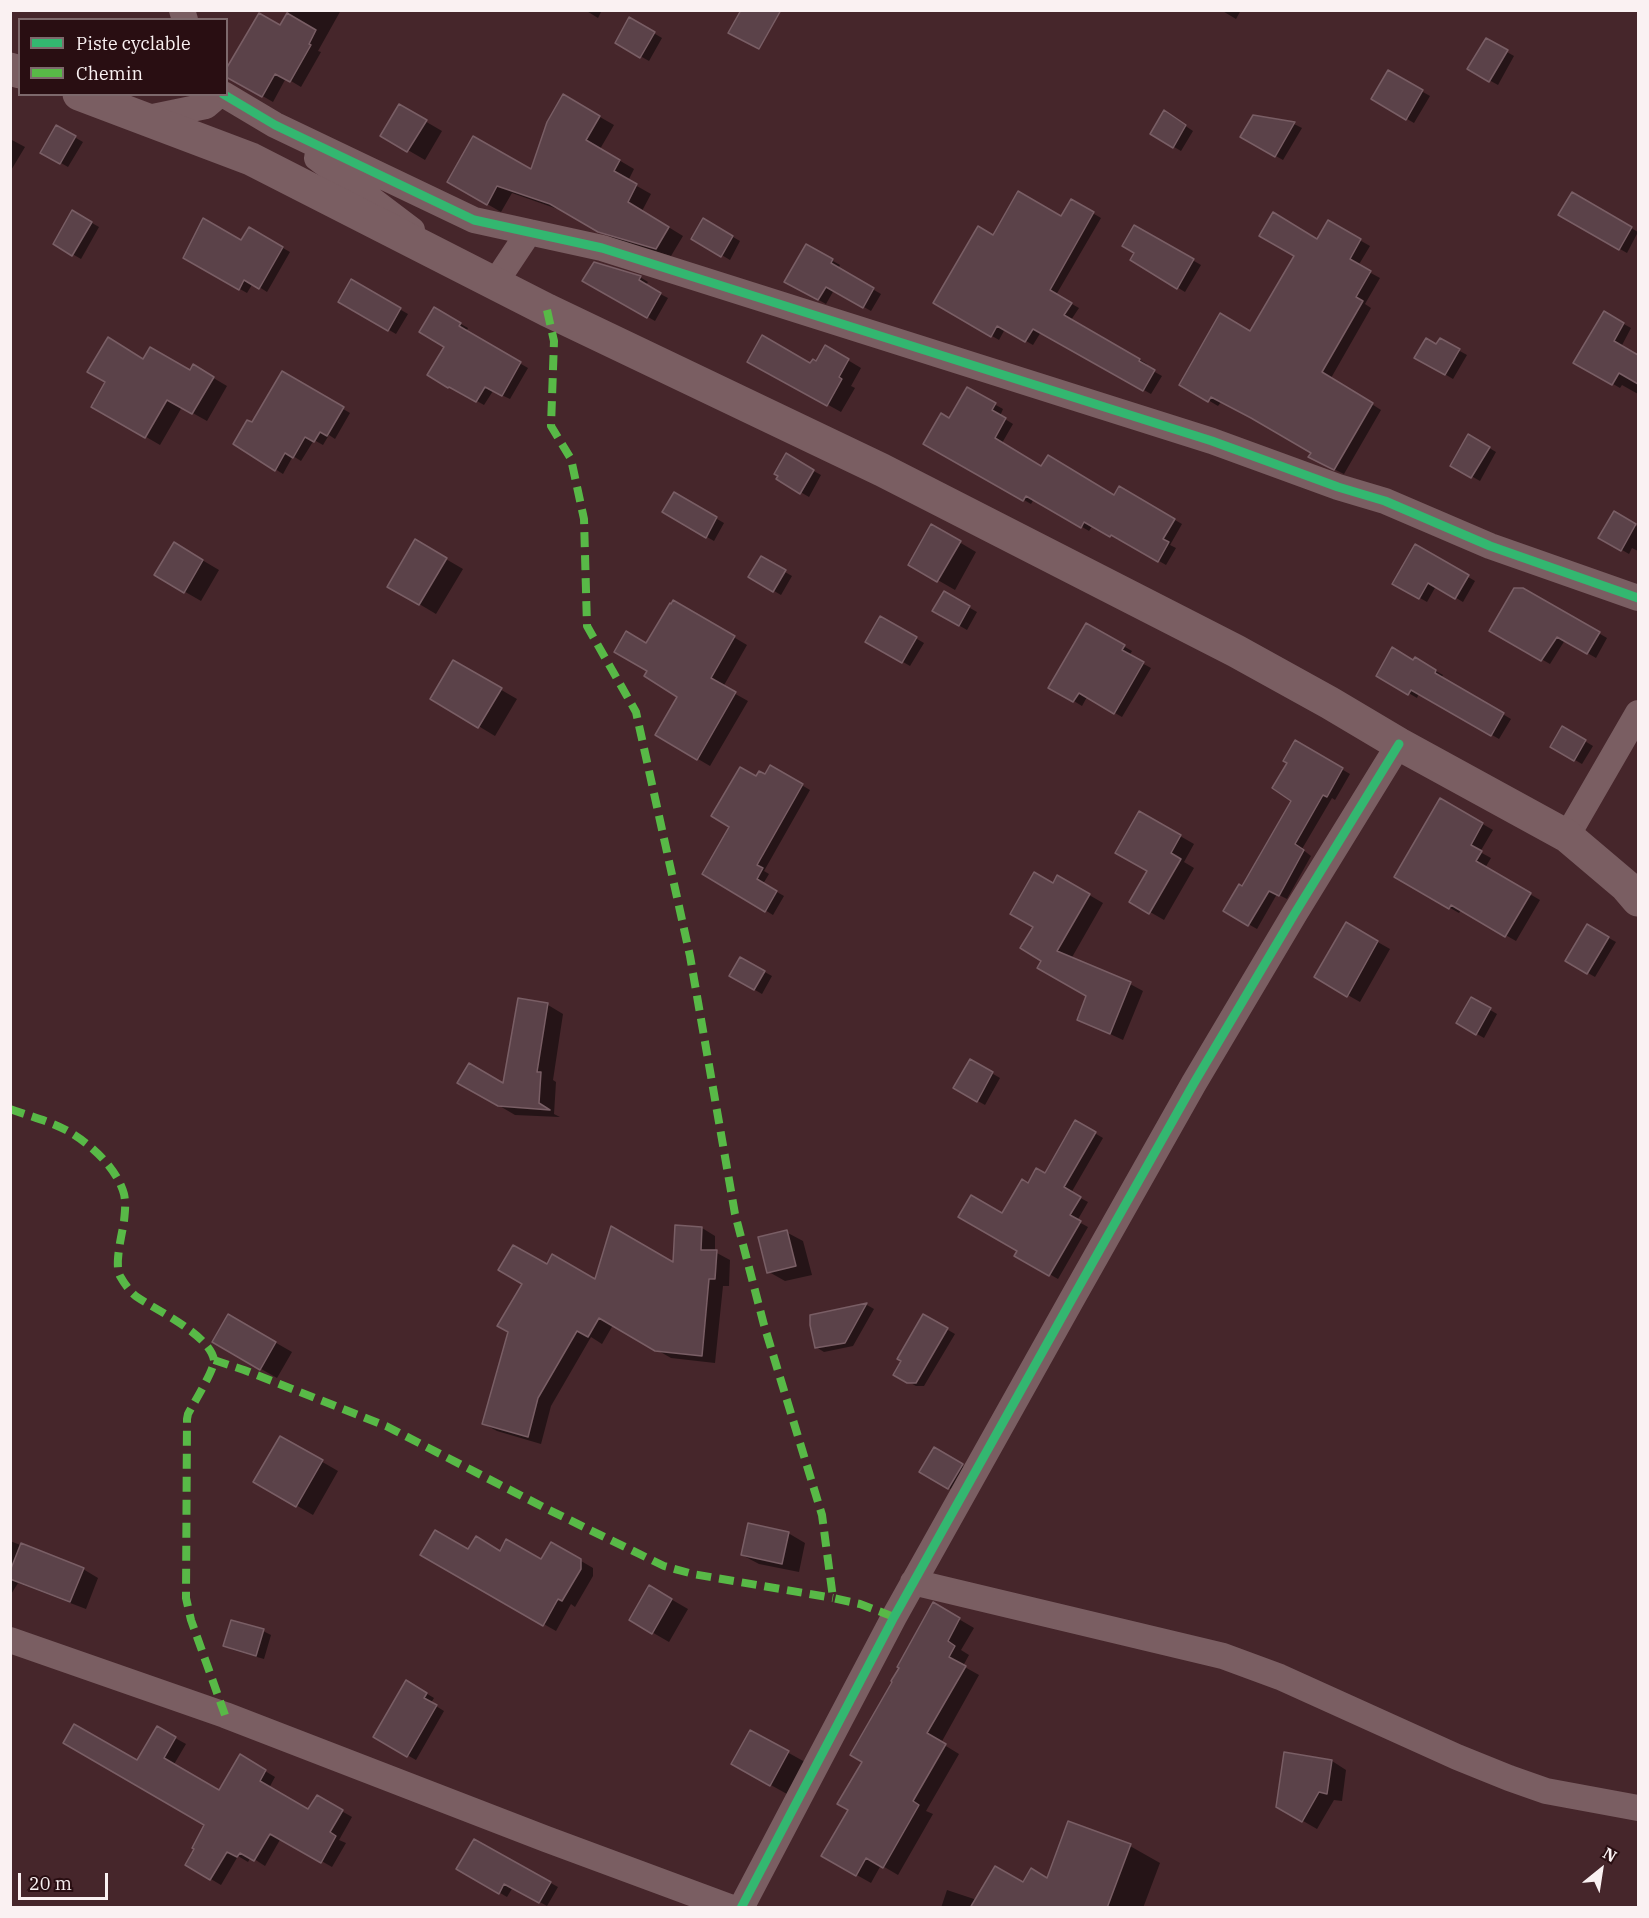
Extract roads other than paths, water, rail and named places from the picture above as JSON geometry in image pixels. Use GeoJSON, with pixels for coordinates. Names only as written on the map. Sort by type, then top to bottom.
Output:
{"type":"FeatureCollection","features":[{"type":"Feature","properties":{"kind":"main road"},"geometry":{"type":"LineString","coordinates":[[84,96],[245,157],[495,284],[882,470],[1236,651],[1567,836],[1626,886],[1638,900]]}},
{"type":"Feature","properties":{"kind":"street"},"geometry":{"type":"LineString","coordinates":[[143,119],[206,106],[214,96]]}},
{"type":"Feature","properties":{"kind":"street"},"geometry":{"type":"LineString","coordinates":[[226,96],[275,125],[474,220],[602,248],[1212,441],[1338,487],[1385,501],[1490,546],[1638,598]]}},
{"type":"Feature","properties":{"kind":"street"},"geometry":{"type":"LineString","coordinates":[[275,125],[407,226],[420,238],[425,247]]}},
{"type":"Feature","properties":{"kind":"street"},"geometry":{"type":"LineString","coordinates":[[495,284],[529,232]]}},
{"type":"Feature","properties":{"kind":"street"},"geometry":{"type":"LineString","coordinates":[[1567,836],[1638,713]]}},
{"type":"Feature","properties":{"kind":"street"},"geometry":{"type":"LineString","coordinates":[[741,1908],[913,1582],[1194,1083],[1399,744]]}},
{"type":"Feature","properties":{"kind":"street"},"geometry":{"type":"LineString","coordinates":[[913,1582],[1223,1656],[1280,1677],[1457,1757],[1517,1781],[1546,1791],[1638,1808]]}},
{"type":"Feature","properties":{"kind":"street"},"geometry":{"type":"LineString","coordinates":[[10,1640],[225,1715],[732,1908]]}}]}
